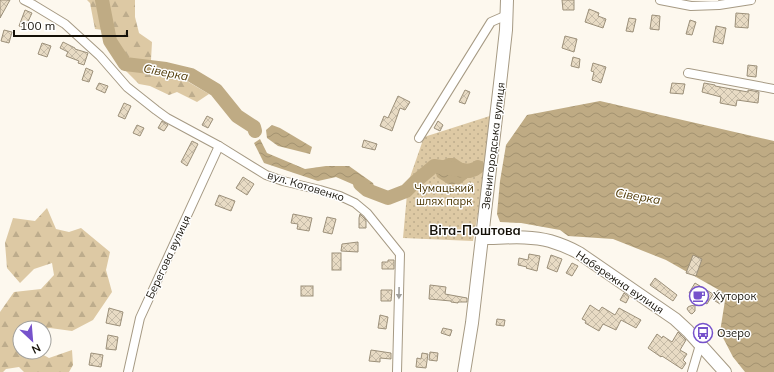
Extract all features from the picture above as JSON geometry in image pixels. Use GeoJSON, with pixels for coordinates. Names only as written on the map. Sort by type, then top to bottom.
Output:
{"type":"FeatureCollection","features":[{"type":"Feature","properties":{"kind":"street","name":"вул. Котовенко"},"geometry":{"type":"LineString","coordinates":[[24,0],[65,24],[100,56],[127,87],[168,118],[260,172],[283,181],[333,194],[349,200],[367,213],[400,254],[397,372]]}},
{"type":"Feature","properties":{"kind":"street","name":"Звенигородська вулиця"},"geometry":{"type":"LineString","coordinates":[[464,372],[472,323],[501,75],[507,0]]}},
{"type":"Feature","properties":{"kind":"street"},"geometry":{"type":"LineString","coordinates":[[660,0],[691,6],[719,5],[751,0]]}},
{"type":"Feature","properties":{"kind":"street"},"geometry":{"type":"LineString","coordinates":[[419,138],[491,22],[507,15]]}},
{"type":"Feature","properties":{"kind":"street"},"geometry":{"type":"LineString","coordinates":[[688,73],[774,89]]}},
{"type":"Feature","properties":{"kind":"street","name":"Берегова вулиця"},"geometry":{"type":"LineString","coordinates":[[128,372],[140,318],[218,146]]}},
{"type":"Feature","properties":{"kind":"street","name":"Набережна вулиця"},"geometry":{"type":"LineString","coordinates":[[482,238],[539,239],[551,241],[579,252],[675,319],[688,331],[725,372]]}},
{"type":"Feature","properties":{"kind":"street"},"geometry":{"type":"LineString","coordinates":[[692,372],[700,345]]}},
{"type":"Feature","properties":{"kind":"green space"},"geometry":{"type":"Polygon","coordinates":[[[87,0],[135,0],[135,17],[139,33],[152,42],[151,60],[161,75],[185,80],[209,94],[197,102],[177,92],[169,95],[150,86],[139,84],[125,70],[110,50],[103,30],[95,29],[90,3],[87,0]]]}},
{"type":"Feature","properties":{"kind":"green space","name":"Чумацький шлях парк"},"geometry":{"type":"Polygon","coordinates":[[[496,114],[473,241],[403,238],[408,183],[424,137],[496,114]]]}},
{"type":"Feature","properties":{"kind":"green space"},"geometry":{"type":"Polygon","coordinates":[[[47,208],[56,229],[69,232],[81,228],[110,252],[106,270],[112,292],[93,320],[72,331],[52,328],[52,320],[12,320],[12,360],[52,360],[52,357],[72,350],[73,365],[69,372],[24,372],[19,367],[6,369],[3,372],[0,372],[0,312],[14,292],[41,289],[54,275],[52,263],[34,269],[20,283],[7,268],[5,243],[13,218],[35,221],[47,208]]]}},
{"type":"Feature","properties":{"kind":"water"},"geometry":{"type":"Polygon","coordinates":[[[600,101],[774,141],[774,372],[745,372],[733,357],[720,332],[726,294],[666,260],[613,239],[568,236],[560,230],[521,223],[500,222],[497,214],[500,181],[506,145],[527,115],[600,101]]]}},
{"type":"Feature","properties":{"kind":"water"},"geometry":{"type":"Polygon","coordinates":[[[272,125],[280,128],[312,147],[310,154],[278,146],[267,138],[266,130],[272,125]]]}},
{"type":"Feature","properties":{"kind":"water"},"geometry":{"type":"Polygon","coordinates":[[[260,139],[267,153],[305,169],[326,166],[349,166],[373,183],[377,195],[374,199],[359,192],[359,187],[336,177],[318,181],[264,163],[254,143],[260,139]]]}},
{"type":"Feature","properties":{"kind":"water"},"geometry":{"type":"Polygon","coordinates":[[[448,158],[455,158],[467,166],[470,176],[460,184],[448,184],[437,177],[434,166],[448,158]]]}},
{"type":"Feature","properties":{"kind":"building"},"geometry":{"type":"Polygon","coordinates":[[[0,0],[10,0],[0,18],[0,0]]]}},
{"type":"Feature","properties":{"kind":"building"},"geometry":{"type":"Polygon","coordinates":[[[562,0],[574,0],[574,10],[563,10],[562,0]]]}},
{"type":"Feature","properties":{"kind":"building"},"geometry":{"type":"Polygon","coordinates":[[[589,9],[599,13],[598,16],[606,19],[603,28],[585,22],[589,9]]]}},
{"type":"Feature","properties":{"kind":"building"},"geometry":{"type":"Polygon","coordinates":[[[25,10],[32,13],[25,28],[19,26],[25,10]]]}},
{"type":"Feature","properties":{"kind":"building"},"geometry":{"type":"Polygon","coordinates":[[[736,13],[749,14],[748,28],[735,27],[736,13]]]}},
{"type":"Feature","properties":{"kind":"building"},"geometry":{"type":"Polygon","coordinates":[[[652,15],[660,16],[659,30],[650,29],[652,15]]]}},
{"type":"Feature","properties":{"kind":"building"},"geometry":{"type":"Polygon","coordinates":[[[629,18],[636,19],[633,32],[626,31],[629,18]]]}},
{"type":"Feature","properties":{"kind":"building"},"geometry":{"type":"Polygon","coordinates":[[[690,20],[696,22],[692,35],[686,34],[690,20]]]}},
{"type":"Feature","properties":{"kind":"building"},"geometry":{"type":"Polygon","coordinates":[[[716,26],[726,28],[723,44],[713,42],[716,26]]]}},
{"type":"Feature","properties":{"kind":"building"},"geometry":{"type":"Polygon","coordinates":[[[4,30],[12,32],[9,43],[1,41],[4,30]]]}},
{"type":"Feature","properties":{"kind":"building"},"geometry":{"type":"Polygon","coordinates":[[[565,36],[577,39],[574,52],[562,48],[565,36]]]}},
{"type":"Feature","properties":{"kind":"building"},"geometry":{"type":"Polygon","coordinates":[[[63,42],[75,49],[88,53],[84,65],[78,63],[79,61],[66,56],[68,52],[60,48],[63,42]]]}},
{"type":"Feature","properties":{"kind":"building"},"geometry":{"type":"Polygon","coordinates":[[[42,43],[51,46],[47,57],[38,54],[42,43]]]}},
{"type":"Feature","properties":{"kind":"building"},"geometry":{"type":"Polygon","coordinates":[[[573,57],[580,59],[579,68],[571,66],[573,57]]]}},
{"type":"Feature","properties":{"kind":"building"},"geometry":{"type":"Polygon","coordinates":[[[593,63],[606,67],[601,83],[592,80],[594,72],[591,71],[593,63]]]}},
{"type":"Feature","properties":{"kind":"building"},"geometry":{"type":"Polygon","coordinates":[[[748,65],[757,66],[756,77],[747,76],[748,65]]]}},
{"type":"Feature","properties":{"kind":"building"},"geometry":{"type":"Polygon","coordinates":[[[86,68],[93,71],[89,82],[82,80],[86,68]]]}},
{"type":"Feature","properties":{"kind":"building"},"geometry":{"type":"Polygon","coordinates":[[[99,83],[108,86],[105,93],[96,89],[99,83]]]}},
{"type":"Feature","properties":{"kind":"building"},"geometry":{"type":"Polygon","coordinates":[[[672,83],[685,84],[683,94],[670,93],[672,83]]]}},
{"type":"Feature","properties":{"kind":"building"},"geometry":{"type":"Polygon","coordinates":[[[704,83],[748,92],[748,90],[759,92],[758,103],[737,100],[736,106],[720,103],[721,97],[702,92],[704,83]]]}},
{"type":"Feature","properties":{"kind":"building"},"geometry":{"type":"Polygon","coordinates":[[[465,90],[470,92],[465,104],[459,102],[465,90]]]}},
{"type":"Feature","properties":{"kind":"building"},"geometry":{"type":"Polygon","coordinates":[[[398,96],[410,102],[405,110],[400,108],[392,131],[380,126],[384,116],[388,118],[398,96]]]}},
{"type":"Feature","properties":{"kind":"building"},"geometry":{"type":"Polygon","coordinates":[[[124,103],[131,106],[125,119],[118,116],[124,103]]]}},
{"type":"Feature","properties":{"kind":"building"},"geometry":{"type":"Polygon","coordinates":[[[207,116],[213,119],[208,128],[202,125],[207,116]]]}},
{"type":"Feature","properties":{"kind":"building"},"geometry":{"type":"Polygon","coordinates":[[[162,121],[168,125],[164,131],[158,128],[162,121]]]}},
{"type":"Feature","properties":{"kind":"building"},"geometry":{"type":"Polygon","coordinates":[[[438,121],[443,125],[440,131],[434,128],[438,121]]]}},
{"type":"Feature","properties":{"kind":"building"},"geometry":{"type":"Polygon","coordinates":[[[137,125],[144,128],[140,136],[133,133],[137,125]]]}},
{"type":"Feature","properties":{"kind":"building"},"geometry":{"type":"Polygon","coordinates":[[[364,140],[377,144],[375,150],[362,147],[364,140]]]}},
{"type":"Feature","properties":{"kind":"building"},"geometry":{"type":"Polygon","coordinates":[[[192,141],[198,144],[187,166],[181,162],[192,141]]]}},
{"type":"Feature","properties":{"kind":"building"},"geometry":{"type":"Polygon","coordinates":[[[243,177],[254,184],[247,195],[236,188],[243,177]]]}},
{"type":"Feature","properties":{"kind":"building"},"geometry":{"type":"Polygon","coordinates":[[[219,195],[235,201],[231,211],[215,205],[219,195]]]}},
{"type":"Feature","properties":{"kind":"building"},"geometry":{"type":"Polygon","coordinates":[[[293,214],[312,218],[309,231],[297,229],[298,224],[291,223],[293,214]]]}},
{"type":"Feature","properties":{"kind":"building"},"geometry":{"type":"Polygon","coordinates":[[[360,214],[366,220],[366,228],[359,228],[360,214]]]}},
{"type":"Feature","properties":{"kind":"building"},"geometry":{"type":"Polygon","coordinates":[[[327,217],[336,219],[332,234],[323,232],[327,217]]]}},
{"type":"Feature","properties":{"kind":"building"},"geometry":{"type":"Polygon","coordinates":[[[358,242],[358,252],[341,251],[342,244],[358,242]]]}},
{"type":"Feature","properties":{"kind":"building"},"geometry":{"type":"Polygon","coordinates":[[[332,253],[341,253],[341,270],[332,270],[332,253]]]}},
{"type":"Feature","properties":{"kind":"building"},"geometry":{"type":"Polygon","coordinates":[[[529,254],[540,256],[537,271],[518,265],[519,258],[528,260],[529,254]]]}},
{"type":"Feature","properties":{"kind":"building"},"geometry":{"type":"Polygon","coordinates":[[[551,255],[562,259],[557,272],[547,268],[551,255]]]}},
{"type":"Feature","properties":{"kind":"building"},"geometry":{"type":"Polygon","coordinates":[[[693,255],[702,259],[696,276],[686,273],[693,255]]]}},
{"type":"Feature","properties":{"kind":"building"},"geometry":{"type":"Polygon","coordinates":[[[388,260],[394,260],[394,269],[382,269],[382,262],[388,262],[388,260]]]}},
{"type":"Feature","properties":{"kind":"building"},"geometry":{"type":"Polygon","coordinates":[[[572,263],[578,266],[572,276],[566,273],[572,263]]]}},
{"type":"Feature","properties":{"kind":"building"},"geometry":{"type":"Polygon","coordinates":[[[655,278],[677,295],[673,301],[650,285],[655,278]]]}},
{"type":"Feature","properties":{"kind":"building"},"geometry":{"type":"Polygon","coordinates":[[[695,283],[713,294],[707,304],[689,293],[695,283]]]}},
{"type":"Feature","properties":{"kind":"building"},"geometry":{"type":"Polygon","coordinates":[[[430,285],[446,287],[445,294],[467,298],[467,302],[458,303],[429,299],[430,285]]]}},
{"type":"Feature","properties":{"kind":"building"},"geometry":{"type":"Polygon","coordinates":[[[301,286],[313,286],[313,296],[301,296],[301,286]]]}},
{"type":"Feature","properties":{"kind":"building"},"geometry":{"type":"Polygon","coordinates":[[[381,290],[392,290],[391,301],[381,301],[381,290]]]}},
{"type":"Feature","properties":{"kind":"building"},"geometry":{"type":"Polygon","coordinates":[[[718,290],[726,295],[720,304],[712,299],[718,290]]]}},
{"type":"Feature","properties":{"kind":"building"},"geometry":{"type":"Polygon","coordinates":[[[624,293],[629,297],[626,303],[620,300],[624,293]]]}},
{"type":"Feature","properties":{"kind":"building"},"geometry":{"type":"Polygon","coordinates":[[[590,305],[599,311],[602,307],[615,315],[619,308],[641,320],[636,328],[621,320],[616,330],[603,324],[599,331],[585,323],[586,321],[582,319],[590,305]]]}},
{"type":"Feature","properties":{"kind":"building"},"geometry":{"type":"Polygon","coordinates":[[[695,305],[695,311],[692,314],[687,309],[690,306],[695,305]]]}},
{"type":"Feature","properties":{"kind":"building"},"geometry":{"type":"Polygon","coordinates":[[[109,308],[123,312],[120,326],[106,323],[109,308]]]}},
{"type":"Feature","properties":{"kind":"building"},"geometry":{"type":"Polygon","coordinates":[[[380,315],[388,317],[386,329],[378,328],[380,315]]]}},
{"type":"Feature","properties":{"kind":"building"},"geometry":{"type":"Polygon","coordinates":[[[497,319],[505,320],[504,326],[496,325],[497,319]]]}},
{"type":"Feature","properties":{"kind":"building"},"geometry":{"type":"Polygon","coordinates":[[[443,328],[452,330],[450,336],[441,333],[443,328]]]}},
{"type":"Feature","properties":{"kind":"building"},"geometry":{"type":"Polygon","coordinates":[[[678,332],[686,340],[680,350],[687,354],[683,360],[686,363],[682,369],[648,348],[657,334],[672,342],[678,332]]]}},
{"type":"Feature","properties":{"kind":"building"},"geometry":{"type":"Polygon","coordinates":[[[108,335],[118,337],[116,350],[106,349],[108,335]]]}},
{"type":"Feature","properties":{"kind":"building"},"geometry":{"type":"Polygon","coordinates":[[[371,350],[391,353],[391,359],[380,358],[380,362],[369,361],[371,350]]]}},
{"type":"Feature","properties":{"kind":"building"},"geometry":{"type":"Polygon","coordinates":[[[430,352],[438,353],[437,361],[429,360],[430,352]]]}},
{"type":"Feature","properties":{"kind":"building"},"geometry":{"type":"Polygon","coordinates":[[[91,353],[103,355],[101,367],[89,365],[91,353]]]}},
{"type":"Feature","properties":{"kind":"building"},"geometry":{"type":"Polygon","coordinates":[[[422,353],[428,354],[426,368],[416,367],[417,358],[421,359],[422,353]]]}},
{"type":"Feature","properties":{"kind":"waterway","name":"Сіверка"},"geometry":{"type":"LineString","coordinates":[[102,0],[110,41],[125,64],[166,69],[191,75],[216,90],[237,116],[254,127],[255,131]]}},
{"type":"Feature","properties":{"kind":"waterway","name":"Сіверка"},"geometry":{"type":"LineString","coordinates":[[360,184],[367,190],[388,198],[406,191],[434,166],[469,171],[478,167]]}},
{"type":"Feature","properties":{"kind":"place","name":"Хуторок"},"geometry":{"type":"Point","coordinates":[699,296]}},
{"type":"Feature","properties":{"kind":"place","name":"Озеро"},"geometry":{"type":"Point","coordinates":[703,333]}},
{"type":"Feature","properties":{"kind":"district","name":"Віта-Поштова"},"geometry":{"type":"Point","coordinates":[475,230]}}]}
